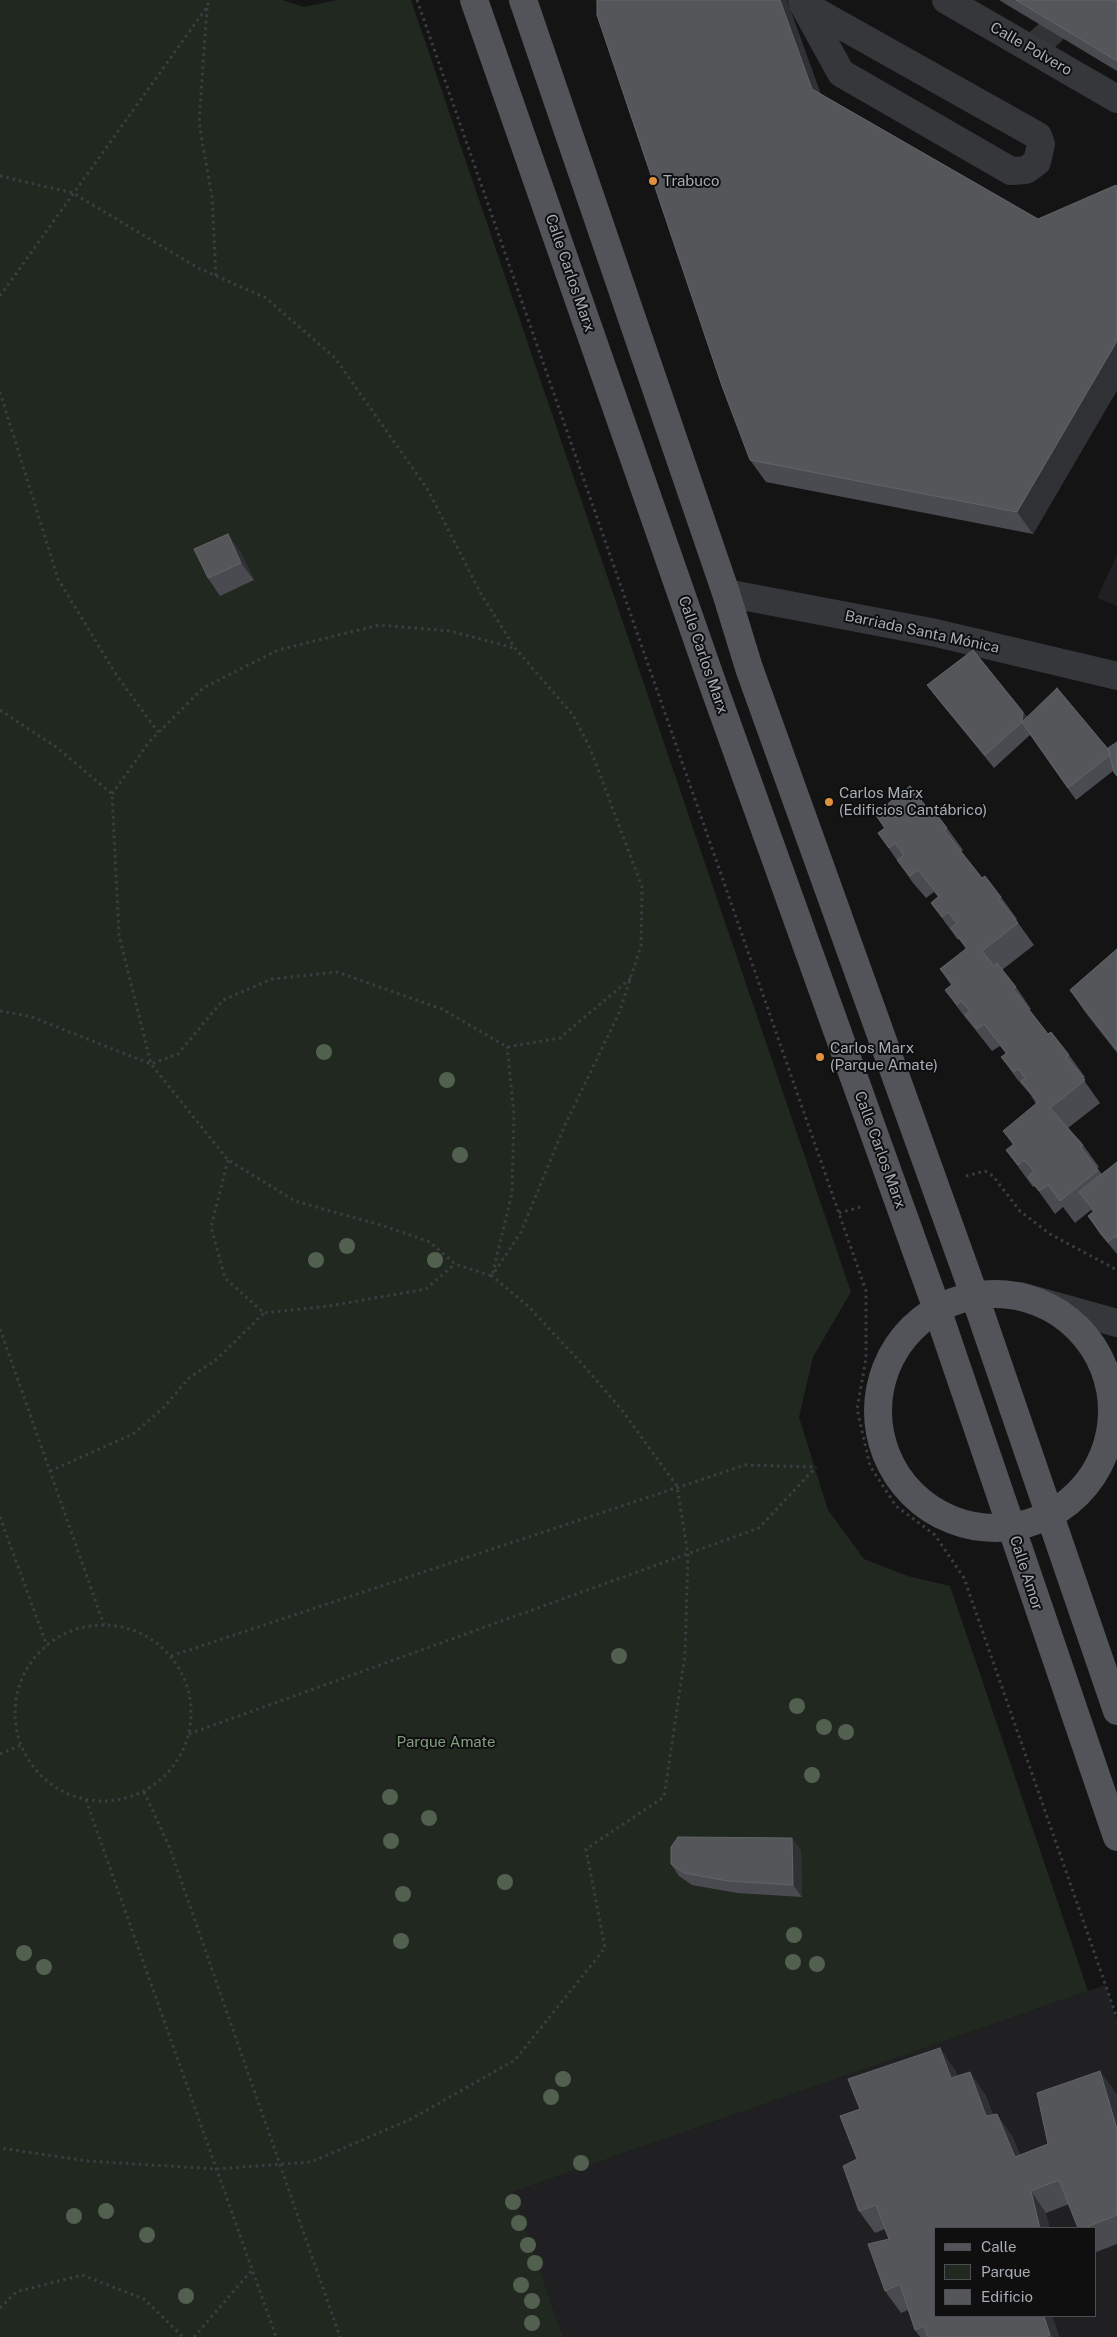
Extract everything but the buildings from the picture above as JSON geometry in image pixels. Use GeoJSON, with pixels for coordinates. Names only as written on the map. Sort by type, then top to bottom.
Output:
{"type":"FeatureCollection","features":[{"type":"Feature","properties":{"kind":"main road","name":"Calle Carlos Marx"},"geometry":{"type":"LineString","coordinates":[[474,0],[712,682],[937,1309]]}},
{"type":"Feature","properties":{"kind":"main road"},"geometry":{"type":"LineString","coordinates":[[524,0],[726,593],[749,668],[975,1298],[1117,1711]]}},
{"type":"Feature","properties":{"kind":"main road"},"geometry":{"type":"LineString","coordinates":[[998,1293],[1020,1296],[1055,1310],[1084,1334],[1104,1366],[1112,1402],[1113,1438],[1096,1471],[1076,1497],[1049,1516],[1011,1528],[970,1526],[933,1512],[903,1484],[884,1449],[878,1409],[886,1369],[906,1335],[937,1309],[998,1293]]}},
{"type":"Feature","properties":{"kind":"main road","name":"Calle Amor"},"geometry":{"type":"LineString","coordinates":[[937,1309],[1117,1837]]}},
{"type":"Feature","properties":{"kind":"street","name":"Calle Polvero"},"geometry":{"type":"LineString","coordinates":[[946,0],[1117,99]]}},
{"type":"Feature","properties":{"kind":"street"},"geometry":{"type":"LineString","coordinates":[[803,2],[1038,136],[1041,144],[1037,162],[1026,170],[1011,171],[841,73],[803,2]]}},
{"type":"Feature","properties":{"kind":"street","name":"Barriada Santa Mónica"},"geometry":{"type":"LineString","coordinates":[[726,593],[936,633],[1117,676]]}},
{"type":"Feature","properties":{"kind":"street"},"geometry":{"type":"LineString","coordinates":[[1020,1296],[1117,1323]]}},
{"type":"Feature","properties":{"kind":"path"},"geometry":{"type":"LineString","coordinates":[[209,0],[199,123],[212,196],[216,277]]}},
{"type":"Feature","properties":{"kind":"path"},"geometry":{"type":"LineString","coordinates":[[418,0],[866,1291],[866,1359],[857,1409],[870,1466],[896,1506],[936,1535],[964,1578],[1117,2018]]}},
{"type":"Feature","properties":{"kind":"path"},"geometry":{"type":"LineString","coordinates":[[0,296],[207,7]]}},
{"type":"Feature","properties":{"kind":"path"},"geometry":{"type":"LineString","coordinates":[[0,176],[73,193],[198,268],[266,298],[335,358],[428,490],[481,594],[515,648],[573,715],[590,748],[642,887],[641,946],[620,1013],[565,1125],[521,1232],[492,1276]]}},
{"type":"Feature","properties":{"kind":"path"},"geometry":{"type":"LineString","coordinates":[[0,392],[58,579],[117,676],[158,732]]}},
{"type":"Feature","properties":{"kind":"path"},"geometry":{"type":"LineString","coordinates":[[0,2148],[88,2161],[216,2168],[312,2162],[411,2119],[515,2060],[605,1948],[586,1849],[664,1797],[685,1655],[688,1555],[677,1486],[621,1409],[584,1366],[528,1306],[492,1276],[455,1264],[430,1242],[384,1226],[295,1201],[228,1160],[151,1064],[119,935],[112,794],[158,732],[203,688],[278,650],[379,625],[450,631],[515,648]]}},
{"type":"Feature","properties":{"kind":"path"},"geometry":{"type":"LineString","coordinates":[[0,710],[56,747],[112,794]]}},
{"type":"Feature","properties":{"kind":"path"},"geometry":{"type":"LineString","coordinates":[[0,1011],[29,1016],[151,1064],[178,1054],[223,1000],[272,979],[337,972],[442,1009],[507,1047],[560,1038],[631,978]]}},
{"type":"Feature","properties":{"kind":"path"},"geometry":{"type":"LineString","coordinates":[[492,1276],[512,1193],[514,1114],[507,1047]]}},
{"type":"Feature","properties":{"kind":"path"},"geometry":{"type":"LineString","coordinates":[[228,1160],[211,1227],[225,1278],[264,1313]]}},
{"type":"Feature","properties":{"kind":"path"},"geometry":{"type":"LineString","coordinates":[[934,1185],[985,1171],[994,1176],[1020,1211],[1050,1234],[1117,1270]]}},
{"type":"Feature","properties":{"kind":"path"},"geometry":{"type":"LineString","coordinates":[[838,1214],[897,1197]]}},
{"type":"Feature","properties":{"kind":"path"},"geometry":{"type":"LineString","coordinates":[[50,1471],[133,1434],[163,1408],[190,1378],[217,1359],[264,1313],[329,1306],[426,1289],[455,1264]]}},
{"type":"Feature","properties":{"kind":"path"},"geometry":{"type":"LineString","coordinates":[[0,1329],[104,1625]]}},
{"type":"Feature","properties":{"kind":"path"},"geometry":{"type":"LineString","coordinates":[[171,1656],[677,1486],[745,1465],[816,1467],[759,1528],[189,1734]]}},
{"type":"Feature","properties":{"kind":"path"},"geometry":{"type":"LineString","coordinates":[[0,1516],[46,1646]]}},
{"type":"Feature","properties":{"kind":"path"},"geometry":{"type":"LineString","coordinates":[[104,1625],[129,1629],[152,1639],[171,1656],[182,1673],[189,1693],[192,1713],[189,1734],[180,1757],[164,1777],[144,1792],[116,1801],[86,1800],[53,1786],[40,1774],[21,1745],[16,1709],[19,1692],[34,1659],[46,1646],[64,1635],[77,1630],[104,1625]]}},
{"type":"Feature","properties":{"kind":"path"},"geometry":{"type":"LineString","coordinates":[[0,1754],[21,1745]]}},
{"type":"Feature","properties":{"kind":"path"},"geometry":{"type":"LineString","coordinates":[[144,1792],[169,1846],[340,2337]]}},
{"type":"Feature","properties":{"kind":"path"},"geometry":{"type":"LineString","coordinates":[[86,1800],[276,2337]]}},
{"type":"Feature","properties":{"kind":"path"},"geometry":{"type":"LineString","coordinates":[[194,2337],[252,2270]]}},
{"type":"Feature","properties":{"kind":"path"},"geometry":{"type":"LineString","coordinates":[[0,2308],[16,2292],[82,2275],[144,2299],[183,2337]]}},
{"type":"Feature","properties":{"kind":"shaded area"},"geometry":{"type":"Polygon","coordinates":[[[1117,555],[1117,606],[1097,598],[1117,555]]]}},
{"type":"Feature","properties":{"kind":"shaded area"},"geometry":{"type":"Polygon","coordinates":[[[1105,1985],[1117,2020],[1117,2337],[563,2337],[513,2192],[1105,1985]]]}},
{"type":"Feature","properties":{"kind":"green space","name":"Parque Amate"},"geometry":{"type":"Polygon","coordinates":[[[0,0],[282,0],[304,7],[336,0],[411,0],[851,1292],[813,1357],[799,1417],[828,1510],[864,1559],[908,1576],[950,1586],[1088,1991],[513,2192],[563,2337],[0,2337],[0,0]]]}},
{"type":"Feature","properties":{"kind":"tunnel"},"geometry":{"type":"LineString","coordinates":[[1032,49],[1051,32],[1073,0]]}},
{"type":"Feature","properties":{"kind":"place","name":"Trabuco"},"geometry":{"type":"Point","coordinates":[653,181]}},
{"type":"Feature","properties":{"kind":"place","name":"Carlos Marx (Edificios Cantábrico)"},"geometry":{"type":"Point","coordinates":[829,802]}},
{"type":"Feature","properties":{"kind":"place","name":"Carlos Marx (Parque Amate)"},"geometry":{"type":"Point","coordinates":[820,1057]}}]}
